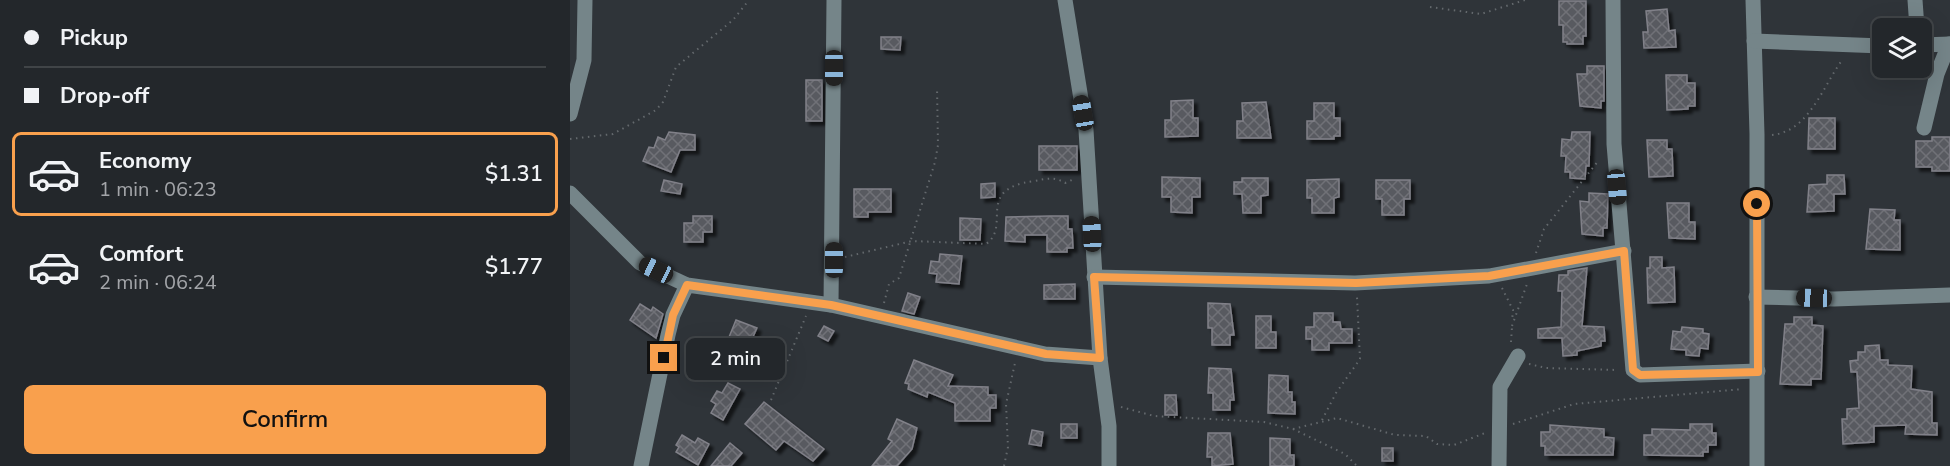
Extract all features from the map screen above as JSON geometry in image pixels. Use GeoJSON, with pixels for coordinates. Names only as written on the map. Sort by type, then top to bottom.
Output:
{"type":"FeatureCollection","features":[{"type":"Feature","properties":{"kind":"street"},"geometry":{"type":"LineString","coordinates":[[570,114],[584,60],[585,0]]}},
{"type":"Feature","properties":{"kind":"street"},"geometry":{"type":"LineString","coordinates":[[831,305],[834,260],[834,0]]}},
{"type":"Feature","properties":{"kind":"street"},"geometry":{"type":"LineString","coordinates":[[1065,0],[1086,130],[1100,358],[1109,426],[1109,466]]}},
{"type":"Feature","properties":{"kind":"street"},"geometry":{"type":"LineString","coordinates":[[1613,0],[1614,144],[1633,370],[1640,375],[1758,372]]}},
{"type":"Feature","properties":{"kind":"street"},"geometry":{"type":"LineString","coordinates":[[1753,0],[1757,134],[1757,466]]}},
{"type":"Feature","properties":{"kind":"street"},"geometry":{"type":"LineString","coordinates":[[1915,0],[1916,18]]}},
{"type":"Feature","properties":{"kind":"street"},"geometry":{"type":"LineString","coordinates":[[1754,41],[1872,46]]}},
{"type":"Feature","properties":{"kind":"street"},"geometry":{"type":"LineString","coordinates":[[1924,128],[1937,74],[1950,44],[1932,45]]}},
{"type":"Feature","properties":{"kind":"street"},"geometry":{"type":"LineString","coordinates":[[570,193],[640,263],[687,285],[831,305],[1046,354],[1100,358]]}},
{"type":"Feature","properties":{"kind":"street"},"geometry":{"type":"LineString","coordinates":[[1094,277],[1356,283],[1489,276],[1624,251]]}},
{"type":"Feature","properties":{"kind":"street"},"geometry":{"type":"LineString","coordinates":[[641,466],[673,315],[687,285]]}},
{"type":"Feature","properties":{"kind":"street"},"geometry":{"type":"LineString","coordinates":[[1756,297],[1834,299],[1950,295]]}},
{"type":"Feature","properties":{"kind":"street"},"geometry":{"type":"LineString","coordinates":[[1499,466],[1500,387],[1518,356]]}},
{"type":"Feature","properties":{"kind":"path"},"geometry":{"type":"LineString","coordinates":[[570,139],[614,134],[656,110],[663,102],[676,67],[733,20],[749,0]]}},
{"type":"Feature","properties":{"kind":"path"},"geometry":{"type":"LineString","coordinates":[[1430,7],[1473,14],[1490,14],[1525,0]]}},
{"type":"Feature","properties":{"kind":"path"},"geometry":{"type":"LineString","coordinates":[[1757,134],[1773,135],[1790,130],[1822,97],[1838,66],[1855,46]]}},
{"type":"Feature","properties":{"kind":"path"},"geometry":{"type":"LineString","coordinates":[[880,317],[887,288],[899,278],[912,241],[938,145],[937,87]]}},
{"type":"Feature","properties":{"kind":"path"},"geometry":{"type":"LineString","coordinates":[[1512,326],[1544,229],[1614,144]]}},
{"type":"Feature","properties":{"kind":"path"},"geometry":{"type":"LineString","coordinates":[[834,260],[891,244],[912,241],[986,244],[992,238],[1000,199],[1006,189],[1013,184],[1054,178],[1067,183],[1088,169]]}},
{"type":"Feature","properties":{"kind":"path"},"geometry":{"type":"LineString","coordinates":[[1489,276],[1508,296],[1513,310],[1511,343],[1518,356],[1526,363],[1546,368],[1633,370]]}},
{"type":"Feature","properties":{"kind":"path"},"geometry":{"type":"LineString","coordinates":[[1322,420],[1336,393],[1360,359],[1356,283]]}},
{"type":"Feature","properties":{"kind":"path"},"geometry":{"type":"LineString","coordinates":[[771,400],[812,302]]}},
{"type":"Feature","properties":{"kind":"path"},"geometry":{"type":"LineString","coordinates":[[1004,466],[1008,447],[1006,404],[1018,348]]}},
{"type":"Feature","properties":{"kind":"path"},"geometry":{"type":"LineString","coordinates":[[1293,429],[1337,418],[1395,435],[1429,437],[1439,445],[1460,445],[1498,429],[1574,404],[1758,388]]}},
{"type":"Feature","properties":{"kind":"path"},"geometry":{"type":"LineString","coordinates":[[1105,393],[1122,408],[1133,412],[1154,416],[1256,420],[1293,429],[1345,454],[1358,466]]}},
{"type":"Feature","properties":{"kind":"building"},"geometry":{"type":"Polygon","coordinates":[[[1559,1],[1586,1],[1586,36],[1583,36],[1583,44],[1563,42],[1563,25],[1559,25],[1559,1]]]}},
{"type":"Feature","properties":{"kind":"building"},"geometry":{"type":"Polygon","coordinates":[[[1667,9],[1669,31],[1675,30],[1676,47],[1644,48],[1643,32],[1648,32],[1646,11],[1667,9]]]}},
{"type":"Feature","properties":{"kind":"building"},"geometry":{"type":"Polygon","coordinates":[[[881,37],[901,37],[900,50],[881,49],[881,37]]]}},
{"type":"Feature","properties":{"kind":"building"},"geometry":{"type":"Polygon","coordinates":[[[1587,66],[1604,66],[1604,101],[1601,101],[1601,108],[1580,106],[1577,74],[1587,74],[1587,66]]]}},
{"type":"Feature","properties":{"kind":"building"},"geometry":{"type":"Polygon","coordinates":[[[1666,75],[1687,75],[1687,83],[1695,83],[1695,106],[1688,106],[1688,109],[1667,110],[1666,75]]]}},
{"type":"Feature","properties":{"kind":"building"},"geometry":{"type":"Polygon","coordinates":[[[806,80],[822,80],[822,121],[806,121],[806,80]]]}},
{"type":"Feature","properties":{"kind":"building"},"geometry":{"type":"Polygon","coordinates":[[[1193,100],[1193,118],[1198,118],[1198,136],[1165,137],[1165,120],[1171,120],[1171,101],[1193,100]]]}},
{"type":"Feature","properties":{"kind":"building"},"geometry":{"type":"Polygon","coordinates":[[[1266,102],[1271,138],[1237,138],[1237,121],[1243,121],[1242,103],[1266,102]]]}},
{"type":"Feature","properties":{"kind":"building"},"geometry":{"type":"Polygon","coordinates":[[[1314,103],[1334,103],[1334,118],[1340,118],[1340,136],[1334,136],[1334,139],[1307,139],[1307,121],[1314,121],[1314,103]]]}},
{"type":"Feature","properties":{"kind":"building"},"geometry":{"type":"Polygon","coordinates":[[[1809,118],[1835,118],[1835,149],[1808,149],[1809,118]]]}},
{"type":"Feature","properties":{"kind":"building"},"geometry":{"type":"Polygon","coordinates":[[[669,132],[695,135],[695,150],[680,150],[671,172],[643,161],[649,147],[654,148],[658,137],[665,140],[669,132]]]}},
{"type":"Feature","properties":{"kind":"building"},"geometry":{"type":"Polygon","coordinates":[[[1572,132],[1590,132],[1589,166],[1586,166],[1585,179],[1570,178],[1570,172],[1565,172],[1566,156],[1561,156],[1562,139],[1571,140],[1572,132]]]}},
{"type":"Feature","properties":{"kind":"building"},"geometry":{"type":"Polygon","coordinates":[[[1932,137],[1950,137],[1950,171],[1932,171],[1932,167],[1916,167],[1916,141],[1932,141],[1932,137]]]}},
{"type":"Feature","properties":{"kind":"building"},"geometry":{"type":"Polygon","coordinates":[[[1647,140],[1667,140],[1667,149],[1672,149],[1673,176],[1649,177],[1647,140]]]}},
{"type":"Feature","properties":{"kind":"building"},"geometry":{"type":"Polygon","coordinates":[[[1039,146],[1077,146],[1077,170],[1039,170],[1039,146]]]}},
{"type":"Feature","properties":{"kind":"building"},"geometry":{"type":"Polygon","coordinates":[[[1827,175],[1844,175],[1845,194],[1834,194],[1834,211],[1807,212],[1809,185],[1827,184],[1827,175]]]}},
{"type":"Feature","properties":{"kind":"building"},"geometry":{"type":"Polygon","coordinates":[[[1162,177],[1200,178],[1200,197],[1192,197],[1192,213],[1171,212],[1171,197],[1162,197],[1162,177]]]}},
{"type":"Feature","properties":{"kind":"building"},"geometry":{"type":"Polygon","coordinates":[[[1242,178],[1268,178],[1268,195],[1261,196],[1261,213],[1243,213],[1242,194],[1234,194],[1234,182],[1242,182],[1242,178]]]}},
{"type":"Feature","properties":{"kind":"building"},"geometry":{"type":"Polygon","coordinates":[[[1339,179],[1339,197],[1334,198],[1334,213],[1312,213],[1312,198],[1307,198],[1307,180],[1339,179]]]}},
{"type":"Feature","properties":{"kind":"building"},"geometry":{"type":"Polygon","coordinates":[[[664,180],[682,184],[680,194],[661,191],[664,180]]]}},
{"type":"Feature","properties":{"kind":"building"},"geometry":{"type":"Polygon","coordinates":[[[1376,180],[1410,180],[1410,199],[1404,199],[1404,215],[1382,215],[1382,199],[1376,199],[1376,180]]]}},
{"type":"Feature","properties":{"kind":"building"},"geometry":{"type":"Polygon","coordinates":[[[995,183],[995,197],[981,198],[981,184],[995,183]]]}},
{"type":"Feature","properties":{"kind":"building"},"geometry":{"type":"Polygon","coordinates":[[[854,189],[891,189],[891,212],[868,212],[868,217],[854,217],[854,189]]]}},
{"type":"Feature","properties":{"kind":"building"},"geometry":{"type":"Polygon","coordinates":[[[1589,193],[1608,194],[1607,228],[1603,228],[1603,236],[1582,234],[1580,201],[1589,202],[1589,193]]]}},
{"type":"Feature","properties":{"kind":"building"},"geometry":{"type":"Polygon","coordinates":[[[1667,203],[1689,203],[1689,222],[1695,222],[1695,239],[1669,238],[1667,203]]]}},
{"type":"Feature","properties":{"kind":"building"},"geometry":{"type":"Polygon","coordinates":[[[1870,209],[1895,210],[1894,220],[1900,220],[1900,250],[1866,249],[1870,209]]]}},
{"type":"Feature","properties":{"kind":"building"},"geometry":{"type":"Polygon","coordinates":[[[693,216],[712,216],[712,232],[703,232],[703,242],[684,242],[684,223],[693,223],[693,216]]]}},
{"type":"Feature","properties":{"kind":"building"},"geometry":{"type":"Polygon","coordinates":[[[1068,216],[1068,229],[1072,229],[1073,248],[1067,248],[1067,252],[1047,252],[1047,235],[1025,235],[1025,242],[1005,241],[1006,217],[1068,216]]]}},
{"type":"Feature","properties":{"kind":"building"},"geometry":{"type":"Polygon","coordinates":[[[960,218],[981,219],[980,240],[960,240],[960,218]]]}},
{"type":"Feature","properties":{"kind":"building"},"geometry":{"type":"Polygon","coordinates":[[[940,254],[962,256],[959,284],[936,282],[937,274],[929,273],[931,261],[939,262],[940,254]]]}},
{"type":"Feature","properties":{"kind":"building"},"geometry":{"type":"Polygon","coordinates":[[[1650,257],[1662,257],[1662,268],[1674,267],[1675,302],[1648,303],[1647,268],[1650,268],[1650,257]]]}},
{"type":"Feature","properties":{"kind":"building"},"geometry":{"type":"Polygon","coordinates":[[[1587,268],[1582,326],[1604,327],[1605,341],[1601,341],[1601,346],[1577,351],[1577,355],[1563,356],[1562,338],[1538,338],[1538,329],[1561,327],[1562,291],[1558,291],[1559,275],[1568,275],[1568,271],[1587,268]]]}},
{"type":"Feature","properties":{"kind":"building"},"geometry":{"type":"Polygon","coordinates":[[[1075,284],[1075,299],[1044,299],[1044,285],[1075,284]]]}},
{"type":"Feature","properties":{"kind":"building"},"geometry":{"type":"Polygon","coordinates":[[[908,293],[920,297],[914,314],[902,311],[908,293]]]}},
{"type":"Feature","properties":{"kind":"building"},"geometry":{"type":"Polygon","coordinates":[[[1208,303],[1230,304],[1234,335],[1230,335],[1230,345],[1212,345],[1212,328],[1208,328],[1208,303]]]}},
{"type":"Feature","properties":{"kind":"building"},"geometry":{"type":"Polygon","coordinates":[[[640,304],[651,311],[653,307],[663,314],[656,338],[630,320],[640,304]]]}},
{"type":"Feature","properties":{"kind":"building"},"geometry":{"type":"Polygon","coordinates":[[[1314,313],[1333,313],[1333,322],[1340,322],[1341,329],[1352,329],[1352,343],[1329,343],[1329,350],[1312,350],[1312,339],[1306,339],[1306,327],[1314,327],[1314,313]]]}},
{"type":"Feature","properties":{"kind":"building"},"geometry":{"type":"Polygon","coordinates":[[[1256,316],[1271,316],[1271,332],[1276,332],[1276,348],[1256,348],[1256,316]]]}},
{"type":"Feature","properties":{"kind":"building"},"geometry":{"type":"Polygon","coordinates":[[[1794,317],[1812,317],[1812,325],[1823,326],[1821,379],[1811,379],[1811,385],[1780,384],[1785,324],[1794,324],[1794,317]]]}},
{"type":"Feature","properties":{"kind":"building"},"geometry":{"type":"Polygon","coordinates":[[[736,320],[757,328],[747,350],[727,342],[736,320]]]}},
{"type":"Feature","properties":{"kind":"building"},"geometry":{"type":"Polygon","coordinates":[[[824,326],[834,331],[828,341],[818,336],[824,326]]]}},
{"type":"Feature","properties":{"kind":"building"},"geometry":{"type":"Polygon","coordinates":[[[1682,327],[1703,329],[1703,333],[1709,334],[1708,349],[1700,348],[1699,356],[1686,355],[1686,350],[1671,349],[1673,331],[1681,332],[1682,327]]]}},
{"type":"Feature","properties":{"kind":"building"},"geometry":{"type":"Polygon","coordinates":[[[704,343],[724,349],[719,363],[700,356],[704,343]]]}},
{"type":"Feature","properties":{"kind":"building"},"geometry":{"type":"Polygon","coordinates":[[[1879,345],[1880,360],[1888,360],[1888,365],[1912,366],[1911,389],[1932,392],[1932,423],[1937,423],[1937,435],[1905,434],[1906,425],[1874,426],[1874,442],[1843,444],[1842,419],[1847,419],[1847,409],[1859,408],[1857,372],[1851,372],[1850,361],[1858,360],[1858,352],[1865,352],[1865,346],[1879,345]]]}},
{"type":"Feature","properties":{"kind":"building"},"geometry":{"type":"Polygon","coordinates":[[[914,360],[953,375],[948,386],[988,387],[988,395],[996,395],[996,408],[990,408],[990,421],[955,421],[955,403],[928,392],[927,397],[908,389],[909,384],[905,383],[914,360]]]}},
{"type":"Feature","properties":{"kind":"building"},"geometry":{"type":"Polygon","coordinates":[[[1209,368],[1231,369],[1234,400],[1230,400],[1230,410],[1213,410],[1213,393],[1208,393],[1209,368]]]}},
{"type":"Feature","properties":{"kind":"building"},"geometry":{"type":"Polygon","coordinates":[[[1269,375],[1288,376],[1288,392],[1292,392],[1295,414],[1268,413],[1269,375]]]}},
{"type":"Feature","properties":{"kind":"building"},"geometry":{"type":"Polygon","coordinates":[[[728,383],[740,389],[723,420],[711,413],[716,404],[711,401],[717,391],[722,393],[728,383]]]}},
{"type":"Feature","properties":{"kind":"building"},"geometry":{"type":"Polygon","coordinates":[[[1165,395],[1176,395],[1177,415],[1165,415],[1165,395]]]}},
{"type":"Feature","properties":{"kind":"building"},"geometry":{"type":"Polygon","coordinates":[[[764,402],[824,449],[813,461],[784,441],[776,450],[745,424],[764,402]]]}},
{"type":"Feature","properties":{"kind":"building"},"geometry":{"type":"Polygon","coordinates":[[[897,419],[917,428],[912,449],[897,466],[872,466],[892,441],[888,439],[897,419]]]}},
{"type":"Feature","properties":{"kind":"building"},"geometry":{"type":"Polygon","coordinates":[[[1061,424],[1077,424],[1077,438],[1061,438],[1061,424]]]}},
{"type":"Feature","properties":{"kind":"building"},"geometry":{"type":"Polygon","coordinates":[[[1690,424],[1712,424],[1712,433],[1716,433],[1716,445],[1708,445],[1708,452],[1703,452],[1703,456],[1644,455],[1644,435],[1652,435],[1652,429],[1690,430],[1690,424]]]}},
{"type":"Feature","properties":{"kind":"building"},"geometry":{"type":"Polygon","coordinates":[[[1550,425],[1604,429],[1604,437],[1614,438],[1613,455],[1545,455],[1545,446],[1541,446],[1541,432],[1550,432],[1550,425]]]}},
{"type":"Feature","properties":{"kind":"building"},"geometry":{"type":"Polygon","coordinates":[[[1032,430],[1043,432],[1041,446],[1029,444],[1032,430]]]}},
{"type":"Feature","properties":{"kind":"building"},"geometry":{"type":"Polygon","coordinates":[[[1208,433],[1230,433],[1233,464],[1212,466],[1212,457],[1207,457],[1208,433]]]}},
{"type":"Feature","properties":{"kind":"building"},"geometry":{"type":"Polygon","coordinates":[[[682,435],[695,443],[698,438],[709,444],[698,465],[676,452],[679,447],[676,445],[682,435]]]}},
{"type":"Feature","properties":{"kind":"building"},"geometry":{"type":"Polygon","coordinates":[[[1270,438],[1290,439],[1290,455],[1294,455],[1294,466],[1270,466],[1270,438]]]}},
{"type":"Feature","properties":{"kind":"building"},"geometry":{"type":"Polygon","coordinates":[[[730,443],[742,453],[731,466],[711,466],[730,443]]]}},
{"type":"Feature","properties":{"kind":"building"},"geometry":{"type":"Polygon","coordinates":[[[1382,448],[1393,448],[1393,461],[1382,461],[1382,448]]]}},
{"type":"Feature","properties":{"kind":"route"},"geometry":{"type":"LineString","coordinates":[[664,358],[673,315],[687,285],[831,305],[1046,354],[1100,358],[1094,277],[1356,283],[1489,276],[1624,251],[1633,370],[1640,375],[1758,372],[1757,204]]}}]}
